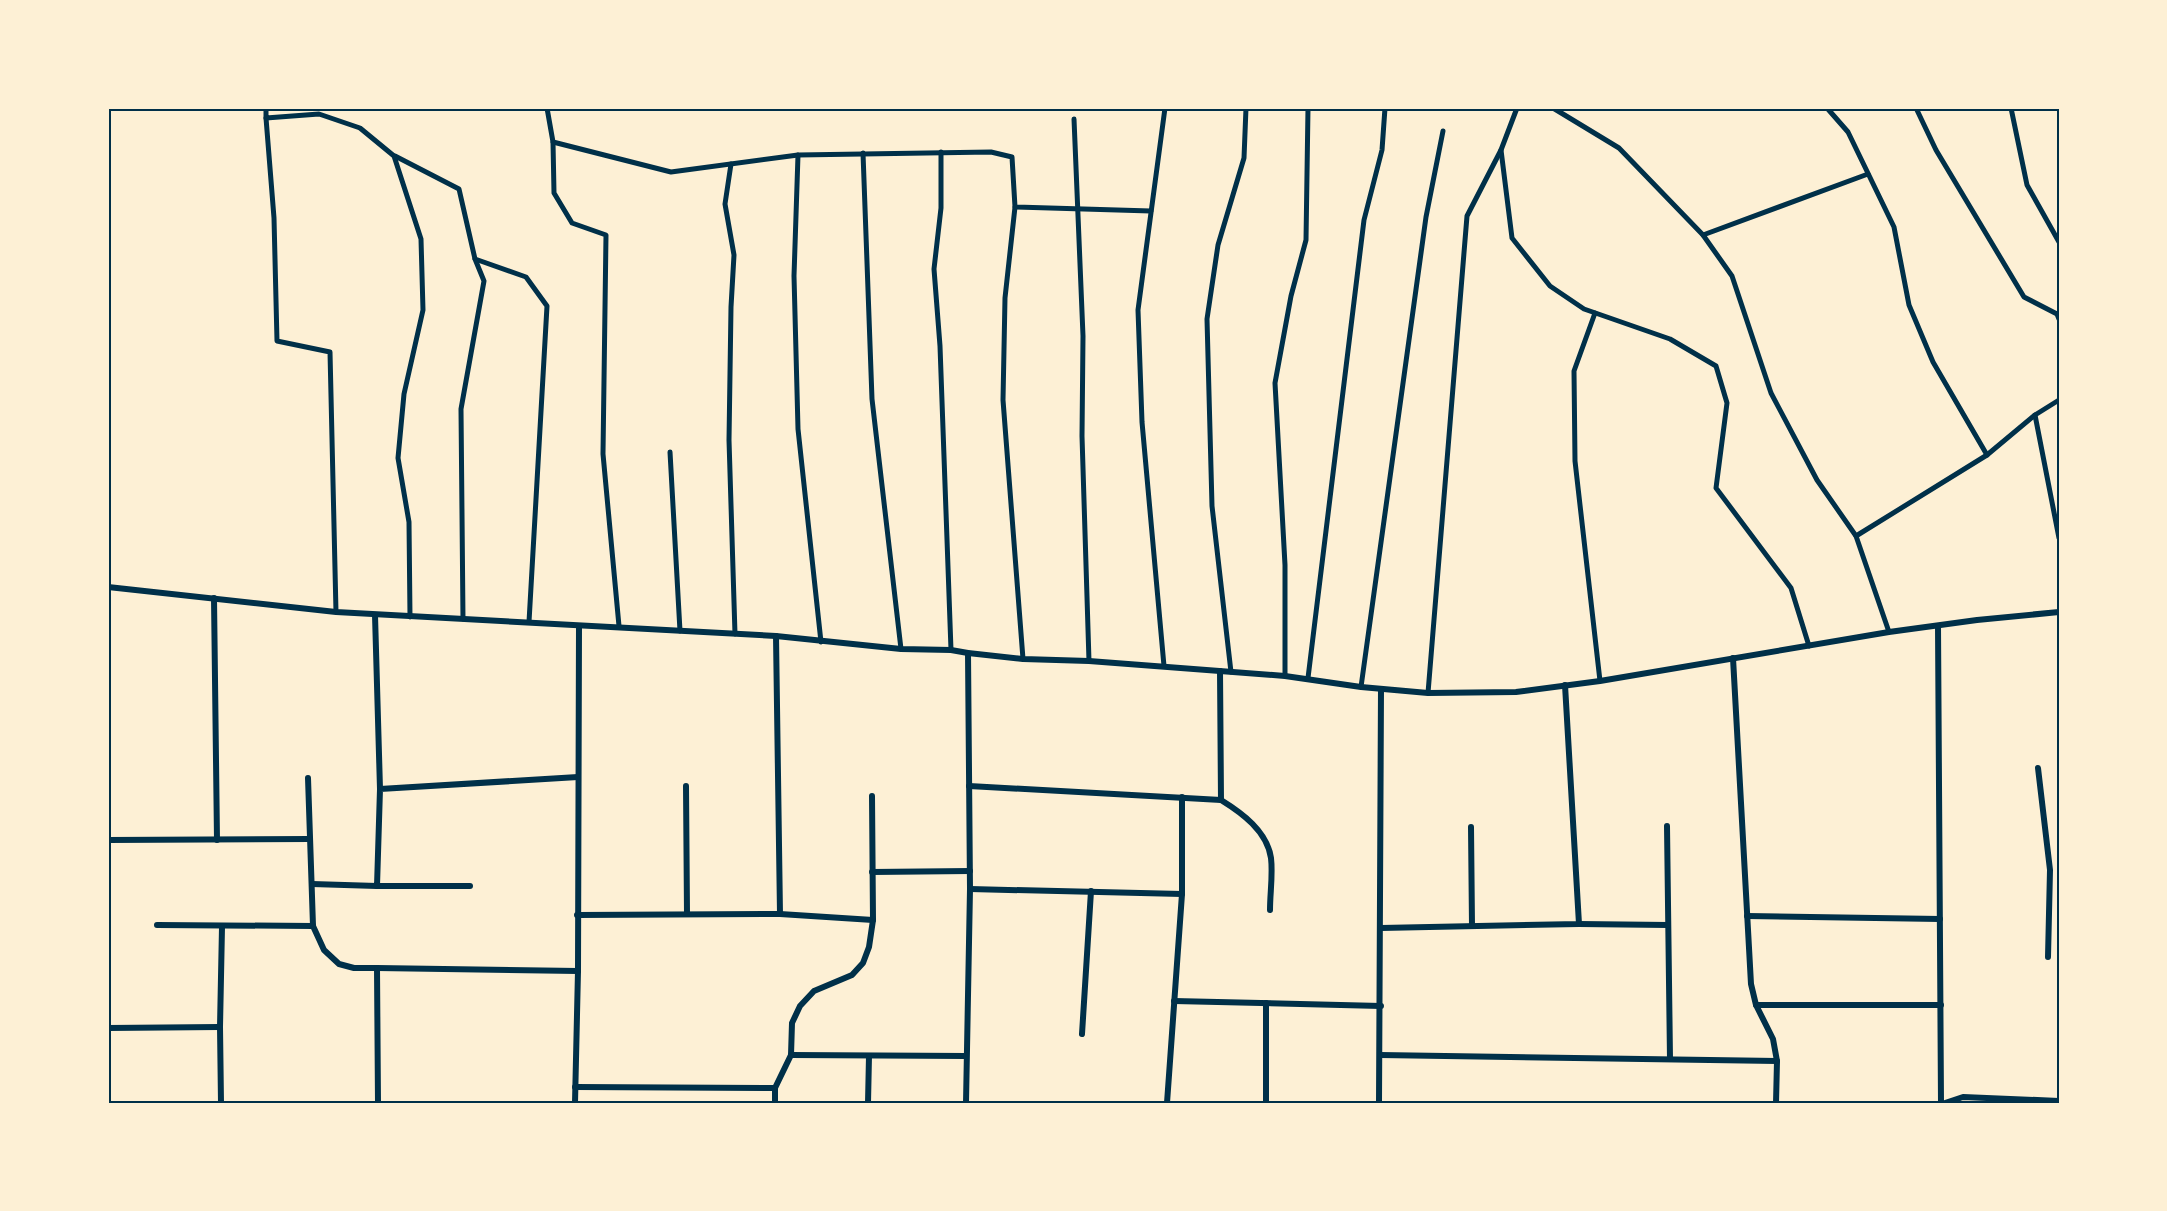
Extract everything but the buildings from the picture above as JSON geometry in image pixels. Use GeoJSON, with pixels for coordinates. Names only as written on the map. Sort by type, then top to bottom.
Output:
{"type":"FeatureCollection","features":[{"type":"Feature","properties":{"kind":"street"},"geometry":{"type":"LineString","coordinates":[[266,108],[274,218],[278,341],[330,352],[336,612]]}},
{"type":"Feature","properties":{"kind":"street"},"geometry":{"type":"LineString","coordinates":[[547,108],[553,142],[554,193],[572,223],[606,235],[603,454],[619,627]]}},
{"type":"Feature","properties":{"kind":"street"},"geometry":{"type":"LineString","coordinates":[[1164,666],[1142,422],[1138,310],[1165,108]]}},
{"type":"Feature","properties":{"kind":"street"},"geometry":{"type":"LineString","coordinates":[[1231,672],[1212,506],[1207,319],[1218,245],[1244,158],[1246,108]]}},
{"type":"Feature","properties":{"kind":"street"},"geometry":{"type":"LineString","coordinates":[[1285,676],[1285,565],[1275,382],[1291,296],[1306,240],[1308,108]]}},
{"type":"Feature","properties":{"kind":"street"},"geometry":{"type":"LineString","coordinates":[[1308,678],[1364,220],[1382,150],[1385,108]]}},
{"type":"Feature","properties":{"kind":"street"},"geometry":{"type":"LineString","coordinates":[[1428,693],[1467,216],[1501,150],[1517,108]]}},
{"type":"Feature","properties":{"kind":"street"},"geometry":{"type":"LineString","coordinates":[[1553,108],[1619,148],[1703,235],[1731,276],[1771,393],[1817,480],[1856,536],[1889,632]]}},
{"type":"Feature","properties":{"kind":"street"},"geometry":{"type":"LineString","coordinates":[[1827,108],[1848,132],[1894,227],[1909,305],[1933,362],[1987,455]]}},
{"type":"Feature","properties":{"kind":"street"},"geometry":{"type":"LineString","coordinates":[[1916,108],[1936,150],[2024,297],[2057,314],[2059,319]]}},
{"type":"Feature","properties":{"kind":"street"},"geometry":{"type":"LineString","coordinates":[[2010,108],[2027,185],[2059,242]]}},
{"type":"Feature","properties":{"kind":"street"},"geometry":{"type":"LineString","coordinates":[[266,117],[319,114],[360,128],[394,156],[459,189],[475,259],[484,281],[461,409],[463,619]]}},
{"type":"Feature","properties":{"kind":"street"},"geometry":{"type":"LineString","coordinates":[[1074,119],[1083,336],[1083,436],[1089,661]]}},
{"type":"Feature","properties":{"kind":"street"},"geometry":{"type":"LineString","coordinates":[[1361,687],[1426,217],[1443,131]]}},
{"type":"Feature","properties":{"kind":"street"},"geometry":{"type":"LineString","coordinates":[[553,142],[671,172],[798,155],[992,152],[1012,157],[1015,207],[1005,298],[1003,400],[1023,659]]}},
{"type":"Feature","properties":{"kind":"street"},"geometry":{"type":"LineString","coordinates":[[1501,150],[1512,238],[1550,286],[1584,309],[1670,339],[1716,366],[1727,403],[1716,488],[1791,588],[1809,646]]}},
{"type":"Feature","properties":{"kind":"street"},"geometry":{"type":"LineString","coordinates":[[863,153],[872,399],[902,649]]}},
{"type":"Feature","properties":{"kind":"street"},"geometry":{"type":"LineString","coordinates":[[941,153],[941,208],[934,269],[940,346],[951,650]]}},
{"type":"Feature","properties":{"kind":"street"},"geometry":{"type":"LineString","coordinates":[[798,155],[794,276],[798,429],[821,642]]}},
{"type":"Feature","properties":{"kind":"street"},"geometry":{"type":"LineString","coordinates":[[394,156],[421,239],[422,263],[423,310],[404,394],[398,458],[409,522],[410,617]]}},
{"type":"Feature","properties":{"kind":"street"},"geometry":{"type":"LineString","coordinates":[[731,164],[725,204],[734,255],[729,440],[735,634]]}},
{"type":"Feature","properties":{"kind":"street"},"geometry":{"type":"LineString","coordinates":[[1703,235],[1868,174]]}},
{"type":"Feature","properties":{"kind":"street"},"geometry":{"type":"LineString","coordinates":[[1015,207],[1151,211]]}},
{"type":"Feature","properties":{"kind":"street"},"geometry":{"type":"LineString","coordinates":[[475,259],[526,277],[547,306],[529,622]]}},
{"type":"Feature","properties":{"kind":"street"},"geometry":{"type":"LineString","coordinates":[[1595,313],[1574,371],[1575,461],[1600,681]]}},
{"type":"Feature","properties":{"kind":"street"},"geometry":{"type":"LineString","coordinates":[[1856,536],[1987,455],[2035,416],[2059,400]]}},
{"type":"Feature","properties":{"kind":"street"},"geometry":{"type":"LineString","coordinates":[[2035,416],[2059,538]]}},
{"type":"Feature","properties":{"kind":"street"},"geometry":{"type":"LineString","coordinates":[[670,452],[680,631]]}},
{"type":"Feature","properties":{"kind":"street"},"geometry":{"type":"LineString","coordinates":[[108,587],[336,612],[776,636],[902,649],[951,650],[1023,659],[1089,661],[1308,678],[1361,687],[1428,693],[1516,692],[1600,681],[1889,632],[2059,612]]}},
{"type":"Feature","properties":{"kind":"street"},"geometry":{"type":"LineString","coordinates":[[214,598],[217,840]]}},
{"type":"Feature","properties":{"kind":"street"},"geometry":{"type":"LineString","coordinates":[[375,615],[380,789],[377,886]]}},
{"type":"Feature","properties":{"kind":"street"},"geometry":{"type":"LineString","coordinates":[[574,1103],[578,971],[579,626]]}},
{"type":"Feature","properties":{"kind":"street"},"geometry":{"type":"LineString","coordinates":[[1938,626],[1941,1103]]}},
{"type":"Feature","properties":{"kind":"street"},"geometry":{"type":"LineString","coordinates":[[776,636],[780,914]]}},
{"type":"Feature","properties":{"kind":"street"},"geometry":{"type":"LineString","coordinates":[[966,1103],[970,889],[968,653]]}},
{"type":"Feature","properties":{"kind":"street"},"geometry":{"type":"LineString","coordinates":[[1733,658],[1750,984],[1756,1005],[1773,1039],[1777,1061],[1776,1103]]}},
{"type":"Feature","properties":{"kind":"street"},"geometry":{"type":"LineString","coordinates":[[1220,671],[1221,800]]}},
{"type":"Feature","properties":{"kind":"street"},"geometry":{"type":"LineString","coordinates":[[1565,685],[1579,924]]}},
{"type":"Feature","properties":{"kind":"street"},"geometry":{"type":"LineString","coordinates":[[1379,1103],[1381,689]]}},
{"type":"Feature","properties":{"kind":"street"},"geometry":{"type":"LineString","coordinates":[[2038,768],[2050,870],[2048,957]]}},
{"type":"Feature","properties":{"kind":"street"},"geometry":{"type":"LineString","coordinates":[[380,789],[578,777]]}},
{"type":"Feature","properties":{"kind":"street"},"geometry":{"type":"LineString","coordinates":[[308,778],[313,926],[324,950],[339,964],[354,968],[578,971]]}},
{"type":"Feature","properties":{"kind":"street"},"geometry":{"type":"LineString","coordinates":[[686,786],[687,914]]}},
{"type":"Feature","properties":{"kind":"street"},"geometry":{"type":"LineString","coordinates":[[969,786],[1221,800],[1238,811],[1265,840],[1270,858],[1270,910]]}},
{"type":"Feature","properties":{"kind":"street"},"geometry":{"type":"LineString","coordinates":[[775,1103],[775,1088],[791,1055],[792,1023],[800,1006],[814,991],[852,975],[863,963],[869,947],[873,920],[872,796]]}},
{"type":"Feature","properties":{"kind":"street"},"geometry":{"type":"LineString","coordinates":[[1167,1103],[1182,894],[1182,797]]}},
{"type":"Feature","properties":{"kind":"street"},"geometry":{"type":"LineString","coordinates":[[1667,826],[1670,1059]]}},
{"type":"Feature","properties":{"kind":"street"},"geometry":{"type":"LineString","coordinates":[[1471,827],[1472,926]]}},
{"type":"Feature","properties":{"kind":"street"},"geometry":{"type":"LineString","coordinates":[[108,840],[310,840]]}},
{"type":"Feature","properties":{"kind":"street"},"geometry":{"type":"LineString","coordinates":[[2050,870],[2059,869]]}},
{"type":"Feature","properties":{"kind":"street"},"geometry":{"type":"LineString","coordinates":[[872,872],[970,870]]}},
{"type":"Feature","properties":{"kind":"street"},"geometry":{"type":"LineString","coordinates":[[312,884],[470,886]]}},
{"type":"Feature","properties":{"kind":"street"},"geometry":{"type":"LineString","coordinates":[[970,889],[1182,894]]}},
{"type":"Feature","properties":{"kind":"street"},"geometry":{"type":"LineString","coordinates":[[1082,1034],[1091,891]]}},
{"type":"Feature","properties":{"kind":"street"},"geometry":{"type":"LineString","coordinates":[[577,915],[780,914],[873,920]]}},
{"type":"Feature","properties":{"kind":"street"},"geometry":{"type":"LineString","coordinates":[[1747,916],[1940,919]]}},
{"type":"Feature","properties":{"kind":"street"},"geometry":{"type":"LineString","coordinates":[[1381,928],[1579,924],[1668,925]]}},
{"type":"Feature","properties":{"kind":"street"},"geometry":{"type":"LineString","coordinates":[[157,925],[313,926]]}},
{"type":"Feature","properties":{"kind":"street"},"geometry":{"type":"LineString","coordinates":[[221,1103],[219,1028],[222,927]]}},
{"type":"Feature","properties":{"kind":"street"},"geometry":{"type":"LineString","coordinates":[[377,968],[378,1103]]}},
{"type":"Feature","properties":{"kind":"street"},"geometry":{"type":"LineString","coordinates":[[1174,1001],[1381,1006]]}},
{"type":"Feature","properties":{"kind":"street"},"geometry":{"type":"LineString","coordinates":[[1266,1003],[1266,1103]]}},
{"type":"Feature","properties":{"kind":"street"},"geometry":{"type":"LineString","coordinates":[[1756,1005],[1941,1005]]}},
{"type":"Feature","properties":{"kind":"street"},"geometry":{"type":"LineString","coordinates":[[108,1028],[219,1028]]}},
{"type":"Feature","properties":{"kind":"street"},"geometry":{"type":"LineString","coordinates":[[791,1055],[966,1056]]}},
{"type":"Feature","properties":{"kind":"street"},"geometry":{"type":"LineString","coordinates":[[1380,1055],[1777,1061]]}},
{"type":"Feature","properties":{"kind":"street"},"geometry":{"type":"LineString","coordinates":[[868,1103],[869,1056]]}},
{"type":"Feature","properties":{"kind":"street"},"geometry":{"type":"LineString","coordinates":[[575,1087],[775,1088]]}},
{"type":"Feature","properties":{"kind":"street"},"geometry":{"type":"LineString","coordinates":[[1946,1103],[1962,1097],[2059,1101]]}}]}
